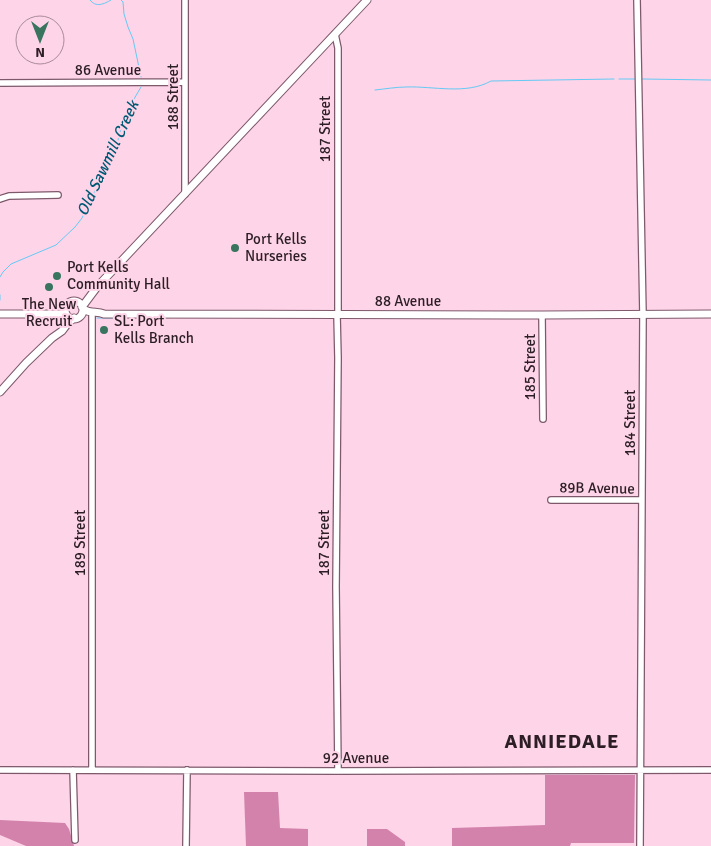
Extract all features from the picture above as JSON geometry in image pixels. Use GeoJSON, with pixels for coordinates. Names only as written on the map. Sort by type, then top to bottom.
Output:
{"type":"FeatureCollection","features":[{"type":"Feature","properties":{"kind":"main road"},"geometry":{"type":"LineString","coordinates":[[72,316],[66,309],[67,305],[70,302],[79,301],[97,287],[367,0]]}},
{"type":"Feature","properties":{"kind":"main road"},"geometry":{"type":"LineString","coordinates":[[52,338],[72,316],[82,313],[82,308],[97,287]]}},
{"type":"Feature","properties":{"kind":"main road"},"geometry":{"type":"LineString","coordinates":[[92,295],[92,305],[103,314]]}},
{"type":"Feature","properties":{"kind":"main road"},"geometry":{"type":"LineString","coordinates":[[75,301],[80,303],[82,308]]}},
{"type":"Feature","properties":{"kind":"main road","name":"88 Avenue"},"geometry":{"type":"LineString","coordinates":[[49,314],[67,305]]}},
{"type":"Feature","properties":{"kind":"main road","name":"88 Avenue"},"geometry":{"type":"LineString","coordinates":[[82,308],[91,313],[103,314],[711,314]]}},
{"type":"Feature","properties":{"kind":"main road","name":"88 Avenue"},"geometry":{"type":"LineString","coordinates":[[0,314],[99,316],[103,314]]}},
{"type":"Feature","properties":{"kind":"main road"},"geometry":{"type":"LineString","coordinates":[[49,314],[58,319],[60,327]]}},
{"type":"Feature","properties":{"kind":"main road"},"geometry":{"type":"LineString","coordinates":[[0,392],[26,363],[62,331],[72,316]]}},
{"type":"Feature","properties":{"kind":"street","name":"188 Street"},"geometry":{"type":"LineString","coordinates":[[185,0],[185,194]]}},
{"type":"Feature","properties":{"kind":"street","name":"184 Street"},"geometry":{"type":"LineString","coordinates":[[637,0],[642,315],[640,846]]}},
{"type":"Feature","properties":{"kind":"street","name":"187 Street"},"geometry":{"type":"LineString","coordinates":[[335,34],[338,48],[336,578],[338,771]]}},
{"type":"Feature","properties":{"kind":"street","name":"86 Avenue"},"geometry":{"type":"LineString","coordinates":[[0,83],[185,82]]}},
{"type":"Feature","properties":{"kind":"street"},"geometry":{"type":"LineString","coordinates":[[0,199],[9,196],[58,195]]}},
{"type":"Feature","properties":{"kind":"street","name":"185 Street"},"geometry":{"type":"LineString","coordinates":[[542,315],[543,419]]}},
{"type":"Feature","properties":{"kind":"street","name":"189 Street"},"geometry":{"type":"LineString","coordinates":[[92,316],[92,770]]}},
{"type":"Feature","properties":{"kind":"street","name":"89B Avenue"},"geometry":{"type":"LineString","coordinates":[[551,500],[642,500]]}},
{"type":"Feature","properties":{"kind":"street","name":"92 Avenue"},"geometry":{"type":"LineString","coordinates":[[0,770],[711,770]]}},
{"type":"Feature","properties":{"kind":"street"},"geometry":{"type":"LineString","coordinates":[[73,770],[75,840]]}},
{"type":"Feature","properties":{"kind":"street"},"geometry":{"type":"LineString","coordinates":[[186,846],[187,770]]}},
{"type":"Feature","properties":{"kind":"shaded area"},"geometry":{"type":"Polygon","coordinates":[[[545,775],[635,775],[634,843],[571,843],[570,846],[452,846],[452,828],[545,825],[545,775]]]}},
{"type":"Feature","properties":{"kind":"shaded area"},"geometry":{"type":"Polygon","coordinates":[[[244,792],[278,792],[280,828],[308,829],[308,846],[246,846],[244,792]]]}},
{"type":"Feature","properties":{"kind":"shaded area"},"geometry":{"type":"Polygon","coordinates":[[[0,820],[65,823],[69,829],[74,846],[26,846],[0,835],[0,820]]]}},
{"type":"Feature","properties":{"kind":"shaded area"},"geometry":{"type":"Polygon","coordinates":[[[367,829],[387,829],[405,842],[405,846],[367,846],[367,829]]]}},
{"type":"Feature","properties":{"kind":"waterway"},"geometry":{"type":"LineString","coordinates":[[90,0],[97,5],[111,0]]}},
{"type":"Feature","properties":{"kind":"waterway","name":"Old Sawmill Creek"},"geometry":{"type":"LineString","coordinates":[[121,0],[133,39],[141,77]]}},
{"type":"Feature","properties":{"kind":"waterway"},"geometry":{"type":"LineString","coordinates":[[375,90],[406,87],[461,89],[471,88],[491,81],[614,79]]}},
{"type":"Feature","properties":{"kind":"waterway"},"geometry":{"type":"LineString","coordinates":[[619,79],[635,79]]}},
{"type":"Feature","properties":{"kind":"waterway"},"geometry":{"type":"LineString","coordinates":[[642,79],[711,80]]}},
{"type":"Feature","properties":{"kind":"waterway","name":"Old Sawmill Creek"},"geometry":{"type":"LineString","coordinates":[[0,277],[11,264],[56,245],[82,218],[118,140],[127,111],[141,87]]}},
{"type":"Feature","properties":{"kind":"waterway","name":"Old Sawmill Creek"},"geometry":{"type":"LineString","coordinates":[[0,295],[0,300]]}},
{"type":"Feature","properties":{"kind":"waterway"},"geometry":{"type":"LineString","coordinates":[[97,318],[121,318]]}},
{"type":"Feature","properties":{"kind":"place","name":"Port Kells Nurseries"},"geometry":{"type":"Point","coordinates":[235,248]}},
{"type":"Feature","properties":{"kind":"place","name":"Port Kells Community Hall"},"geometry":{"type":"Point","coordinates":[57,276]}},
{"type":"Feature","properties":{"kind":"place","name":"The New Recruit"},"geometry":{"type":"Point","coordinates":[49,287]}},
{"type":"Feature","properties":{"kind":"place","name":"SL: Port Kells Branch"},"geometry":{"type":"Point","coordinates":[104,330]}},
{"type":"Feature","properties":{"kind":"district","name":"ANNIEDALE"},"geometry":{"type":"Point","coordinates":[562,741]}}]}
